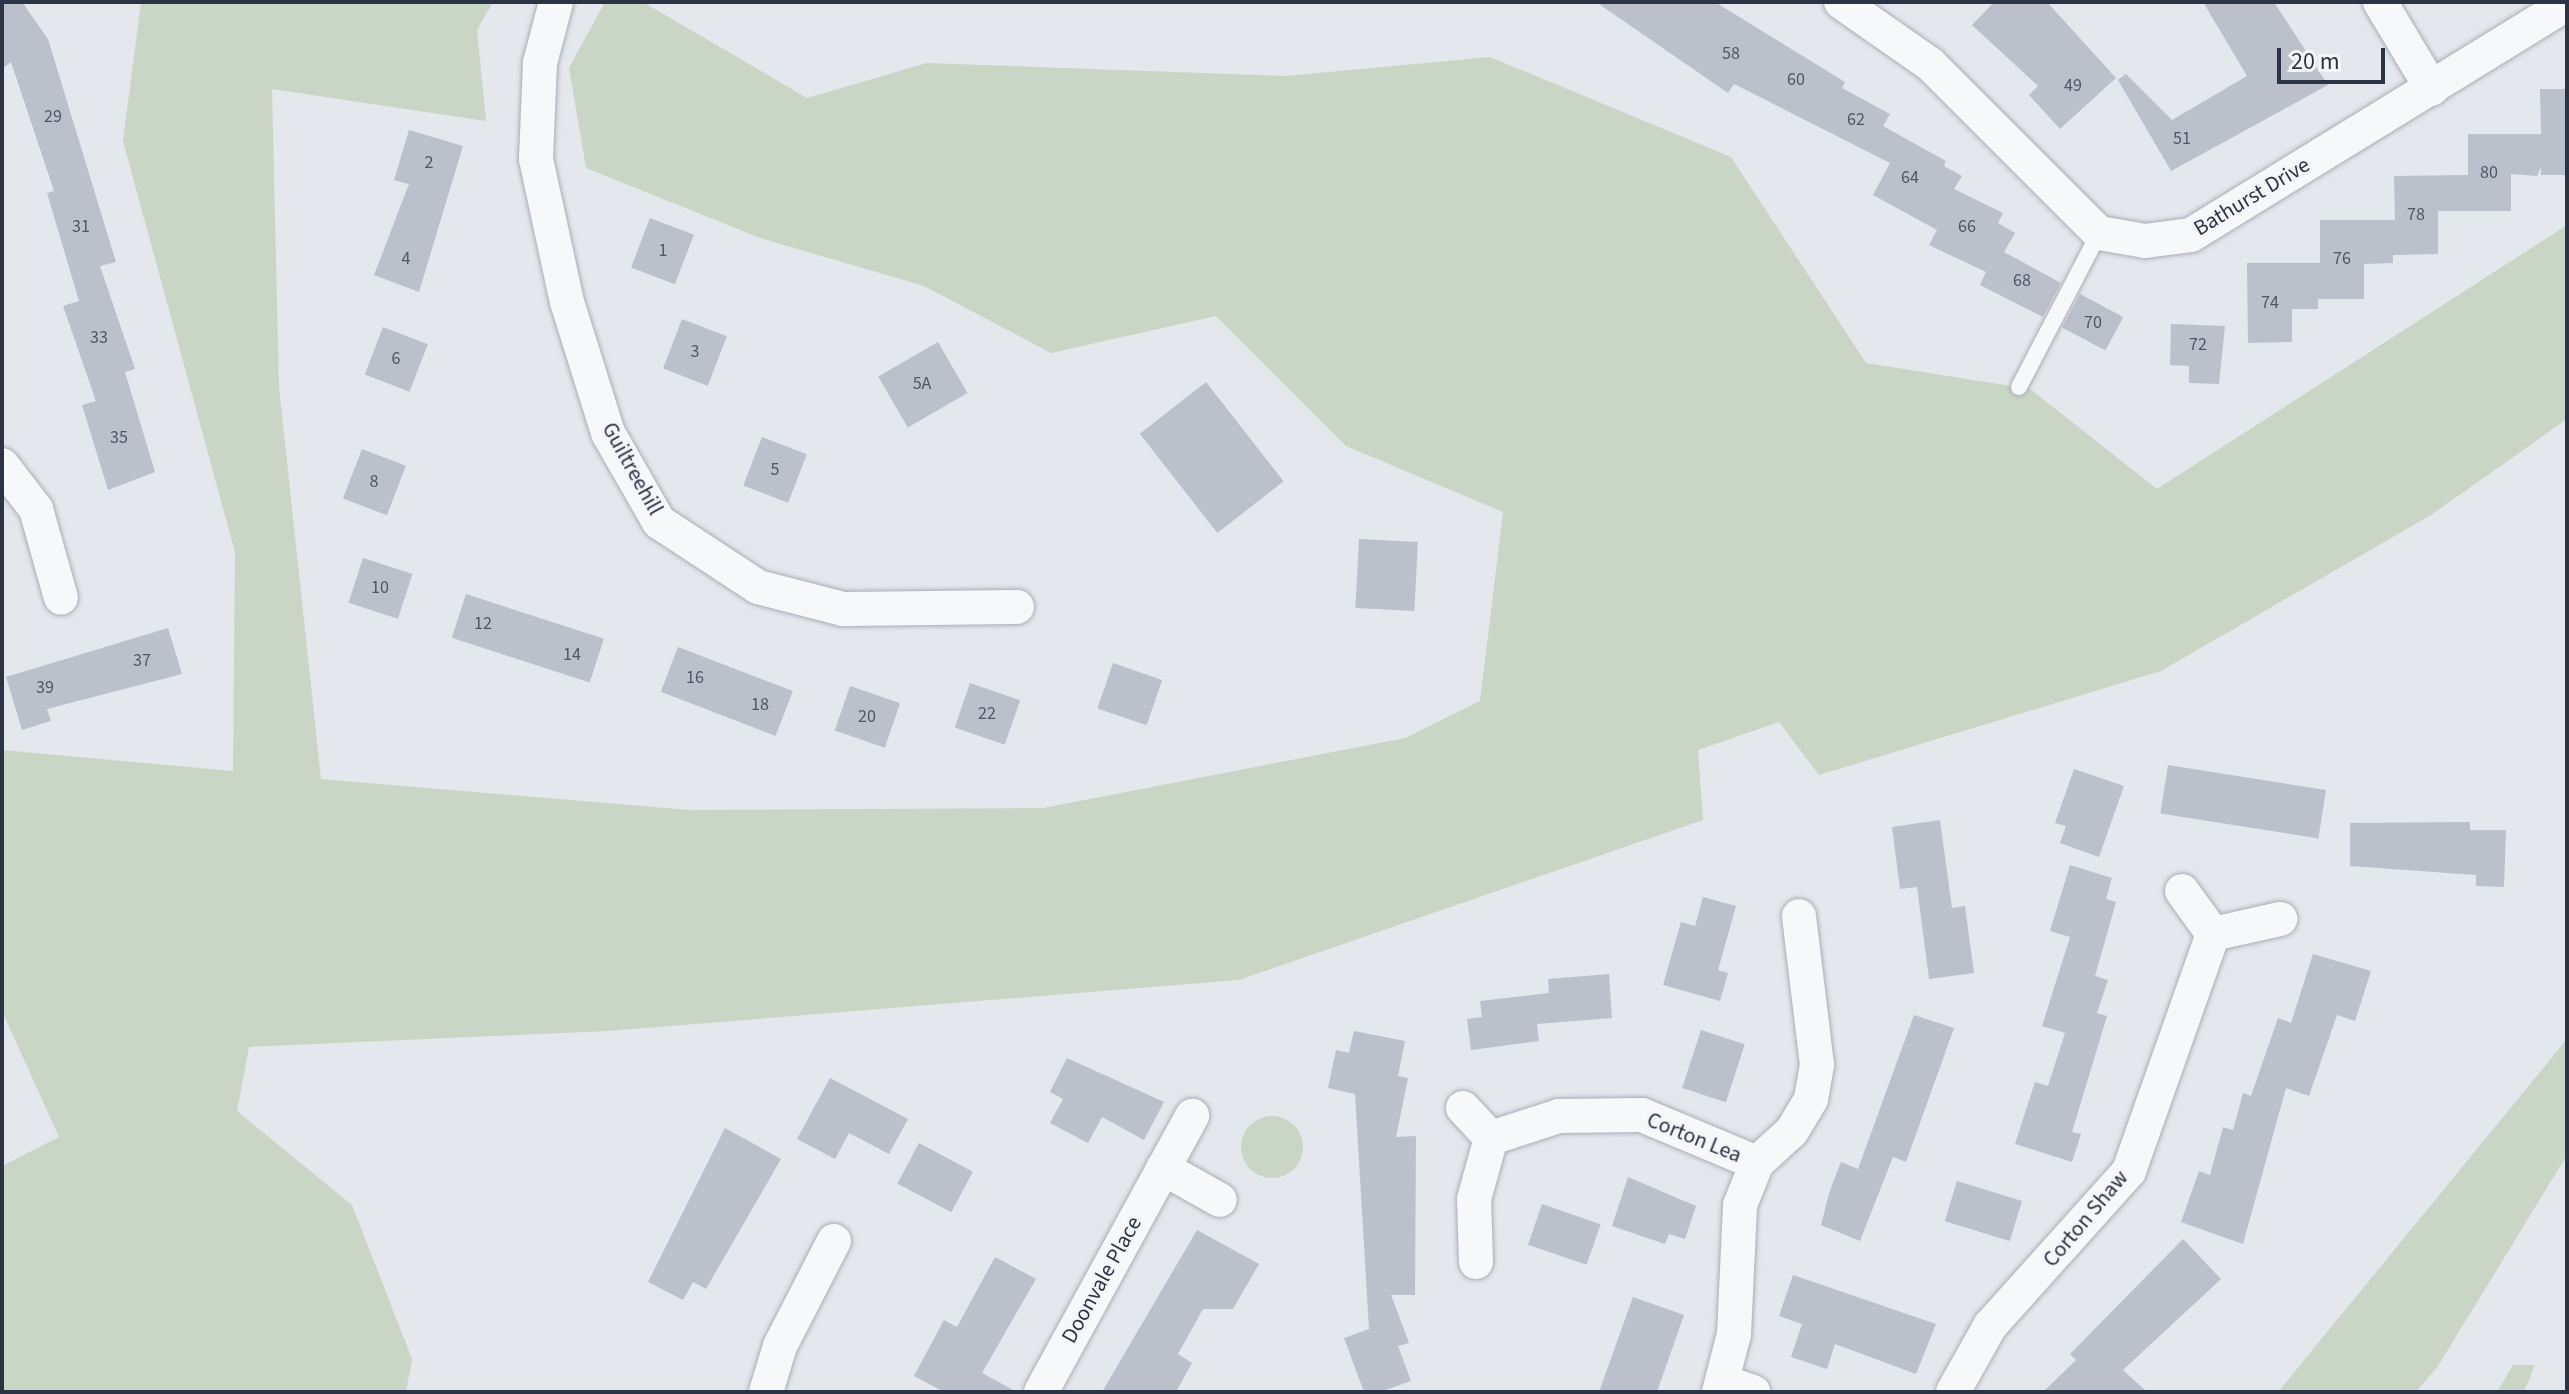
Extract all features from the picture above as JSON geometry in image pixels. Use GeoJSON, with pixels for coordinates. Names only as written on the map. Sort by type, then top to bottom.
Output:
{"type":"FeatureCollection","features":[{"type":"Feature","properties":{"kind":"street","name":"Guiltreehill"},"geometry":{"type":"LineString","coordinates":[[556,2],[540,63],[536,159],[567,302],[608,433],[659,522],[758,587],[843,609],[1017,607]]}},
{"type":"Feature","properties":{"kind":"street"},"geometry":{"type":"LineString","coordinates":[[1841,2],[1930,64],[2099,233]]}},
{"type":"Feature","properties":{"kind":"street"},"geometry":{"type":"LineString","coordinates":[[2380,2],[2432,89]]}},
{"type":"Feature","properties":{"kind":"street","name":"Bathurst Drive"},"geometry":{"type":"LineString","coordinates":[[2099,233],[2145,241],[2191,235],[2567,4]]}},
{"type":"Feature","properties":{"kind":"street"},"geometry":{"type":"LineString","coordinates":[[2,465],[36,509],[61,598]]}},
{"type":"Feature","properties":{"kind":"street"},"geometry":{"type":"LineString","coordinates":[[2182,891],[2213,934],[2280,919]]}},
{"type":"Feature","properties":{"kind":"street","name":"Corton Lea"},"geometry":{"type":"LineString","coordinates":[[1732,1389],[1740,1205],[1757,1163],[1792,1131],[1811,1099],[1817,1065],[1799,916]]}},
{"type":"Feature","properties":{"kind":"street","name":"Corton Shaw"},"geometry":{"type":"LineString","coordinates":[[1953,1392],[1990,1326],[2129,1171],[2213,934]]}},
{"type":"Feature","properties":{"kind":"street"},"geometry":{"type":"LineString","coordinates":[[1463,1108],[1491,1138],[1474,1199],[1476,1262]]}},
{"type":"Feature","properties":{"kind":"street","name":"Corton Lea"},"geometry":{"type":"LineString","coordinates":[[1491,1138],[1559,1116],[1642,1115],[1757,1163]]}},
{"type":"Feature","properties":{"kind":"street","name":"Doonvale Place"},"geometry":{"type":"LineString","coordinates":[[1041,1392],[1192,1116]]}},
{"type":"Feature","properties":{"kind":"street"},"geometry":{"type":"LineString","coordinates":[[1163,1168],[1220,1200]]}},
{"type":"Feature","properties":{"kind":"street"},"geometry":{"type":"LineString","coordinates":[[766,1392],[780,1346],[834,1241]]}},
{"type":"Feature","properties":{"kind":"lane"},"geometry":{"type":"LineString","coordinates":[[2019,387],[2099,233]]}},
{"type":"Feature","properties":{"kind":"green space"},"geometry":{"type":"Polygon","coordinates":[[[141,2],[493,2],[477,30],[486,121],[272,89],[279,387],[321,779],[690,810],[1043,808],[1405,738],[1480,701],[1503,512],[1346,446],[1216,316],[1051,353],[924,286],[760,238],[586,168],[569,68],[605,2],[643,2],[807,98],[927,63],[1286,76],[1490,57],[1731,157],[1866,363],[2030,389],[2157,489],[2567,225],[2567,419],[2431,515],[2161,671],[1819,775],[1779,722],[1698,750],[1703,820],[1239,980],[608,1031],[249,1047],[237,1111],[352,1205],[412,1359],[406,1392],[2,1392],[2,1166],[59,1137],[2,1011],[2,750],[233,771],[235,552],[123,141],[141,2]]]}},
{"type":"Feature","properties":{"kind":"green space"},"geometry":{"type":"Polygon","coordinates":[[[2567,1039],[2567,1155],[2438,1366],[2416,1392],[2278,1392],[2567,1039]]]}},
{"type":"Feature","properties":{"kind":"green space"},"geometry":{"type":"Polygon","coordinates":[[[1272,1116],[1294,1125],[1303,1147],[1294,1169],[1272,1178],[1250,1169],[1241,1147],[1250,1125],[1272,1116]]]}},
{"type":"Feature","properties":{"kind":"green space"},"geometry":{"type":"Polygon","coordinates":[[[2513,1365],[2535,1365],[2524,1392],[2497,1392],[2513,1365]]]}},
{"type":"Feature","properties":{"kind":"building"},"geometry":{"type":"Polygon","coordinates":[[[2,2],[22,2],[48,39],[116,262],[100,266],[135,369],[125,372],[155,472],[108,490],[82,405],[96,401],[63,306],[79,301],[47,193],[54,191],[11,62],[2,69],[2,2]]]}},
{"type":"Feature","properties":{"kind":"building"},"geometry":{"type":"Polygon","coordinates":[[[1596,2],[1715,2],[1845,82],[1842,88],[1890,114],[1883,126],[1946,161],[1944,166],[1962,176],[1954,189],[2003,213],[1998,223],[2015,233],[2004,252],[2061,283],[2043,317],[1980,285],[1986,272],[1929,245],[1937,230],[1873,195],[1890,163],[1734,84],[1728,93],[1596,2]]]}},
{"type":"Feature","properties":{"kind":"building"},"geometry":{"type":"Polygon","coordinates":[[[1994,2],[2047,2],[2116,78],[2060,129],[2029,95],[2038,86],[1972,25],[1994,2]]]}},
{"type":"Feature","properties":{"kind":"building"},"geometry":{"type":"Polygon","coordinates":[[[2203,2],[2274,2],[2328,85],[2171,171],[2118,80],[2126,74],[2172,120],[2247,76],[2203,2]]]}},
{"type":"Feature","properties":{"kind":"building"},"geometry":{"type":"Polygon","coordinates":[[[2540,89],[2567,89],[2567,175],[2541,175],[2541,167],[2537,176],[2511,174],[2511,211],[2438,211],[2438,254],[2393,255],[2393,263],[2364,264],[2364,299],[2318,299],[2318,309],[2292,309],[2292,342],[2248,343],[2247,263],[2320,263],[2320,220],[2395,220],[2394,176],[2468,175],[2468,134],[2541,134],[2540,89]]]}},
{"type":"Feature","properties":{"kind":"building"},"geometry":{"type":"Polygon","coordinates":[[[409,130],[463,146],[419,292],[374,275],[409,184],[394,180],[409,130]]]}},
{"type":"Feature","properties":{"kind":"building"},"geometry":{"type":"Polygon","coordinates":[[[650,218],[694,235],[675,284],[631,267],[650,218]]]}},
{"type":"Feature","properties":{"kind":"building"},"geometry":{"type":"Polygon","coordinates":[[[2080,294],[2123,317],[2105,351],[2062,328],[2080,294]]]}},
{"type":"Feature","properties":{"kind":"building"},"geometry":{"type":"Polygon","coordinates":[[[682,319],[727,336],[708,386],[663,368],[682,319]]]}},
{"type":"Feature","properties":{"kind":"building"},"geometry":{"type":"Polygon","coordinates":[[[2171,324],[2225,326],[2219,384],[2189,383],[2189,366],[2170,365],[2171,324]]]}},
{"type":"Feature","properties":{"kind":"building"},"geometry":{"type":"Polygon","coordinates":[[[383,327],[428,344],[410,392],[365,375],[383,327]]]}},
{"type":"Feature","properties":{"kind":"building"},"geometry":{"type":"Polygon","coordinates":[[[938,342],[968,393],[908,428],[878,376],[938,342]]]}},
{"type":"Feature","properties":{"kind":"building"},"geometry":{"type":"Polygon","coordinates":[[[1206,382],[1284,481],[1217,533],[1140,434],[1206,382]]]}},
{"type":"Feature","properties":{"kind":"building"},"geometry":{"type":"Polygon","coordinates":[[[762,437],[807,454],[788,503],[743,486],[762,437]]]}},
{"type":"Feature","properties":{"kind":"building"},"geometry":{"type":"Polygon","coordinates":[[[362,449],[406,466],[387,515],[343,498],[362,449]]]}},
{"type":"Feature","properties":{"kind":"building"},"geometry":{"type":"Polygon","coordinates":[[[1359,539],[1418,542],[1414,611],[1355,608],[1359,539]]]}},
{"type":"Feature","properties":{"kind":"building"},"geometry":{"type":"Polygon","coordinates":[[[363,558],[412,574],[398,619],[348,603],[363,558]]]}},
{"type":"Feature","properties":{"kind":"building"},"geometry":{"type":"Polygon","coordinates":[[[466,594],[604,639],[590,683],[452,638],[466,594]]]}},
{"type":"Feature","properties":{"kind":"building"},"geometry":{"type":"Polygon","coordinates":[[[168,628],[182,674],[47,709],[51,721],[22,730],[6,677],[168,628]]]}},
{"type":"Feature","properties":{"kind":"building"},"geometry":{"type":"Polygon","coordinates":[[[678,647],[793,691],[776,736],[661,692],[678,647]]]}},
{"type":"Feature","properties":{"kind":"building"},"geometry":{"type":"Polygon","coordinates":[[[1113,663],[1162,680],[1147,725],[1097,708],[1113,663]]]}},
{"type":"Feature","properties":{"kind":"building"},"geometry":{"type":"Polygon","coordinates":[[[970,683],[1020,700],[1005,745],[955,727],[970,683]]]}},
{"type":"Feature","properties":{"kind":"building"},"geometry":{"type":"Polygon","coordinates":[[[850,686],[900,703],[885,748],[835,730],[850,686]]]}},
{"type":"Feature","properties":{"kind":"building"},"geometry":{"type":"Polygon","coordinates":[[[2168,765],[2326,790],[2318,838],[2160,813],[2168,765]]]}},
{"type":"Feature","properties":{"kind":"building"},"geometry":{"type":"Polygon","coordinates":[[[2074,769],[2124,786],[2099,857],[2060,843],[2066,826],[2055,823],[2074,769]]]}},
{"type":"Feature","properties":{"kind":"building"},"geometry":{"type":"Polygon","coordinates":[[[1940,820],[1952,908],[1965,906],[1974,973],[1929,979],[1917,887],[1900,889],[1892,827],[1940,820]]]}},
{"type":"Feature","properties":{"kind":"building"},"geometry":{"type":"Polygon","coordinates":[[[2470,822],[2470,830],[2506,830],[2504,887],[2476,886],[2476,875],[2350,866],[2350,823],[2470,822]]]}},
{"type":"Feature","properties":{"kind":"building"},"geometry":{"type":"Polygon","coordinates":[[[2070,865],[2112,878],[2106,899],[2116,902],[2095,976],[2108,980],[2097,1013],[2107,1016],[2072,1132],[2081,1134],[2072,1162],[2015,1144],[2035,1082],[2048,1086],[2065,1033],[2042,1026],[2070,937],[2050,931],[2070,865]]]}},
{"type":"Feature","properties":{"kind":"building"},"geometry":{"type":"Polygon","coordinates":[[[1703,897],[1736,906],[1718,970],[1728,973],[1720,1001],[1663,985],[1681,922],[1695,926],[1703,897]]]}},
{"type":"Feature","properties":{"kind":"building"},"geometry":{"type":"Polygon","coordinates":[[[2313,954],[2371,971],[2355,1021],[2337,1015],[2309,1096],[2286,1088],[2243,1244],[2181,1222],[2199,1171],[2210,1175],[2223,1127],[2233,1130],[2243,1093],[2251,1096],[2278,1018],[2291,1023],[2313,954]]]}},
{"type":"Feature","properties":{"kind":"building"},"geometry":{"type":"Polygon","coordinates":[[[1609,974],[1612,1018],[1537,1024],[1539,1041],[1471,1050],[1467,1019],[1482,1017],[1480,1001],[1549,993],[1548,979],[1609,974]]]}},
{"type":"Feature","properties":{"kind":"building"},"geometry":{"type":"Polygon","coordinates":[[[1914,1015],[1954,1028],[1906,1162],[1893,1157],[1860,1241],[1821,1225],[1841,1162],[1858,1169],[1914,1015]]]}},
{"type":"Feature","properties":{"kind":"building"},"geometry":{"type":"Polygon","coordinates":[[[1701,1030],[1745,1044],[1726,1102],[1682,1088],[1701,1030]]]}},
{"type":"Feature","properties":{"kind":"building"},"geometry":{"type":"Polygon","coordinates":[[[1354,1031],[1405,1041],[1398,1076],[1408,1078],[1396,1137],[1416,1136],[1415,1295],[1391,1295],[1409,1343],[1398,1346],[1411,1381],[1380,1392],[1364,1392],[1344,1338],[1369,1329],[1355,1094],[1328,1088],[1336,1050],[1349,1053],[1354,1031]]]}},
{"type":"Feature","properties":{"kind":"building"},"geometry":{"type":"Polygon","coordinates":[[[1067,1058],[1164,1102],[1144,1140],[1102,1117],[1088,1143],[1050,1123],[1063,1099],[1050,1092],[1067,1058]]]}},
{"type":"Feature","properties":{"kind":"building"},"geometry":{"type":"Polygon","coordinates":[[[830,1078],[908,1119],[889,1154],[849,1133],[835,1159],[797,1139],[830,1078]]]}},
{"type":"Feature","properties":{"kind":"building"},"geometry":{"type":"Polygon","coordinates":[[[725,1128],[781,1159],[706,1289],[693,1282],[683,1300],[648,1282],[725,1128]]]}},
{"type":"Feature","properties":{"kind":"building"},"geometry":{"type":"Polygon","coordinates":[[[919,1143],[973,1172],[951,1212],[897,1184],[919,1143]]]}},
{"type":"Feature","properties":{"kind":"building"},"geometry":{"type":"Polygon","coordinates":[[[1628,1177],[1696,1206],[1685,1239],[1669,1234],[1665,1244],[1612,1226],[1628,1177]]]}},
{"type":"Feature","properties":{"kind":"building"},"geometry":{"type":"Polygon","coordinates":[[[1957,1181],[2022,1201],[2010,1241],[1945,1221],[1957,1181]]]}},
{"type":"Feature","properties":{"kind":"building"},"geometry":{"type":"Polygon","coordinates":[[[1542,1204],[1601,1224],[1587,1265],[1528,1245],[1542,1204]]]}},
{"type":"Feature","properties":{"kind":"building"},"geometry":{"type":"Polygon","coordinates":[[[1197,1230],[1259,1264],[1233,1309],[1203,1309],[1178,1354],[1192,1363],[1176,1392],[1102,1392],[1197,1230]]]}},
{"type":"Feature","properties":{"kind":"building"},"geometry":{"type":"Polygon","coordinates":[[[2183,1239],[2221,1279],[2123,1370],[2147,1392],[2043,1392],[2076,1360],[2070,1354],[2183,1239]]]}},
{"type":"Feature","properties":{"kind":"building"},"geometry":{"type":"Polygon","coordinates":[[[995,1257],[1036,1279],[982,1373],[1017,1392],[944,1392],[914,1376],[944,1320],[957,1327],[995,1257]]]}},
{"type":"Feature","properties":{"kind":"building"},"geometry":{"type":"Polygon","coordinates":[[[1793,1275],[1936,1324],[1916,1374],[1835,1344],[1827,1369],[1791,1357],[1802,1324],[1779,1316],[1793,1275]]]}},
{"type":"Feature","properties":{"kind":"building"},"geometry":{"type":"Polygon","coordinates":[[[1633,1297],[1684,1315],[1657,1392],[1599,1392],[1633,1297]]]}}]}
